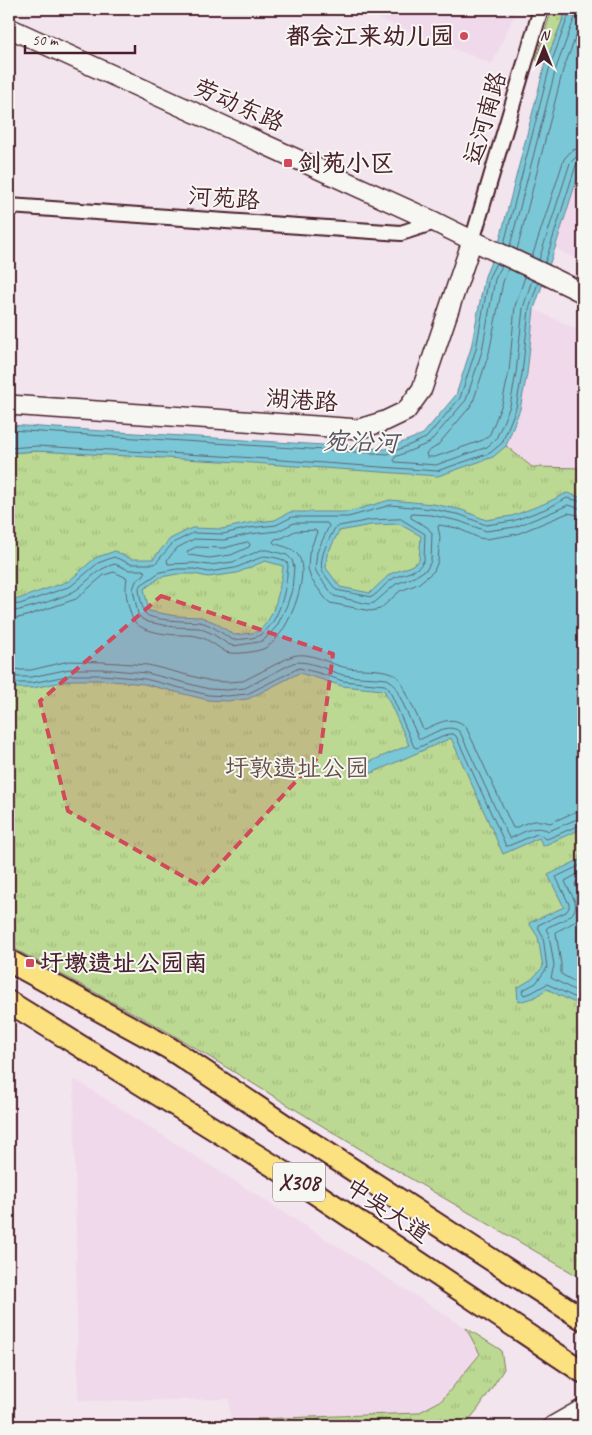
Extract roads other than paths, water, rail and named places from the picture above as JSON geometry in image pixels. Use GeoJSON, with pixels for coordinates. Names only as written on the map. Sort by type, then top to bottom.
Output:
{"type":"FeatureCollection","features":[{"type":"Feature","properties":{"kind":"main road","name":"中吴大道"},"geometry":{"type":"LineString","coordinates":[[9,961],[168,1048],[583,1319]]}},
{"type":"Feature","properties":{"kind":"main road","name":"中吴大道"},"geometry":{"type":"LineString","coordinates":[[9,1002],[288,1175],[583,1372]]}},
{"type":"Feature","properties":{"kind":"street","name":"运河南路"},"geometry":{"type":"LineString","coordinates":[[472,241],[541,9]]}},
{"type":"Feature","properties":{"kind":"street","name":"劳动东路"},"geometry":{"type":"LineString","coordinates":[[9,28],[435,222],[472,241],[549,275],[583,293]]}},
{"type":"Feature","properties":{"kind":"street","name":"河苑路"},"geometry":{"type":"LineString","coordinates":[[9,206],[401,233],[435,222]]}},
{"type":"Feature","properties":{"kind":"street","name":"湖港路"},"geometry":{"type":"LineString","coordinates":[[9,405],[358,429],[385,421],[406,411],[422,390],[472,241]]}},
{"type":"Feature","properties":{"kind":"street"},"geometry":{"type":"LineString","coordinates":[[553,1426],[583,1409]]}},
{"type":"Feature","properties":{"kind":"water"},"geometry":{"type":"Polygon","coordinates":[[[567,9],[583,9],[583,160],[534,309],[527,374],[520,409],[506,446],[493,457],[438,476],[238,462],[36,451],[9,453],[9,425],[386,449],[423,434],[456,395],[471,348],[485,276],[499,243],[545,64],[567,9]]]}},
{"type":"Feature","properties":{"kind":"water"},"geometry":{"type":"Polygon","coordinates":[[[567,493],[583,498],[583,828],[543,846],[539,838],[503,854],[451,738],[367,775],[362,765],[409,745],[384,690],[342,686],[299,673],[248,699],[227,701],[208,700],[144,684],[101,680],[72,680],[33,688],[13,688],[9,685],[9,601],[69,581],[95,558],[115,551],[131,559],[153,559],[170,539],[192,528],[222,529],[275,520],[290,512],[348,512],[390,500],[433,504],[462,510],[486,520],[512,516],[567,493]],[[399,524],[371,525],[339,531],[327,555],[326,568],[340,587],[370,593],[390,574],[419,561],[421,536],[399,524]],[[265,561],[237,573],[208,577],[194,574],[177,574],[161,577],[144,589],[149,611],[176,616],[201,617],[216,623],[234,635],[258,631],[264,626],[273,611],[279,592],[283,566],[265,561]]]}},
{"type":"Feature","properties":{"kind":"water"},"geometry":{"type":"Polygon","coordinates":[[[583,858],[583,1002],[573,1002],[547,989],[533,998],[518,1002],[517,988],[532,979],[543,967],[538,937],[529,923],[564,907],[548,875],[583,858]]]}},
{"type":"Feature","properties":{"kind":"place","name":"都会江来幼儿园"},"geometry":{"type":"Point","coordinates":[464,36]}},
{"type":"Feature","properties":{"kind":"place","name":"剑苑小区"},"geometry":{"type":"Point","coordinates":[288,163]}},
{"type":"Feature","properties":{"kind":"place","name":"圩墩遗址公园南"},"geometry":{"type":"Point","coordinates":[30,963]}},
{"type":"Feature","properties":{"kind":"water label","name":"宛沿河"},"geometry":{"type":"Point","coordinates":[361,441]}},
{"type":"Feature","properties":{"kind":"park label","name":"圩敦遗址公园"},"geometry":{"type":"Point","coordinates":[297,768]}}]}
